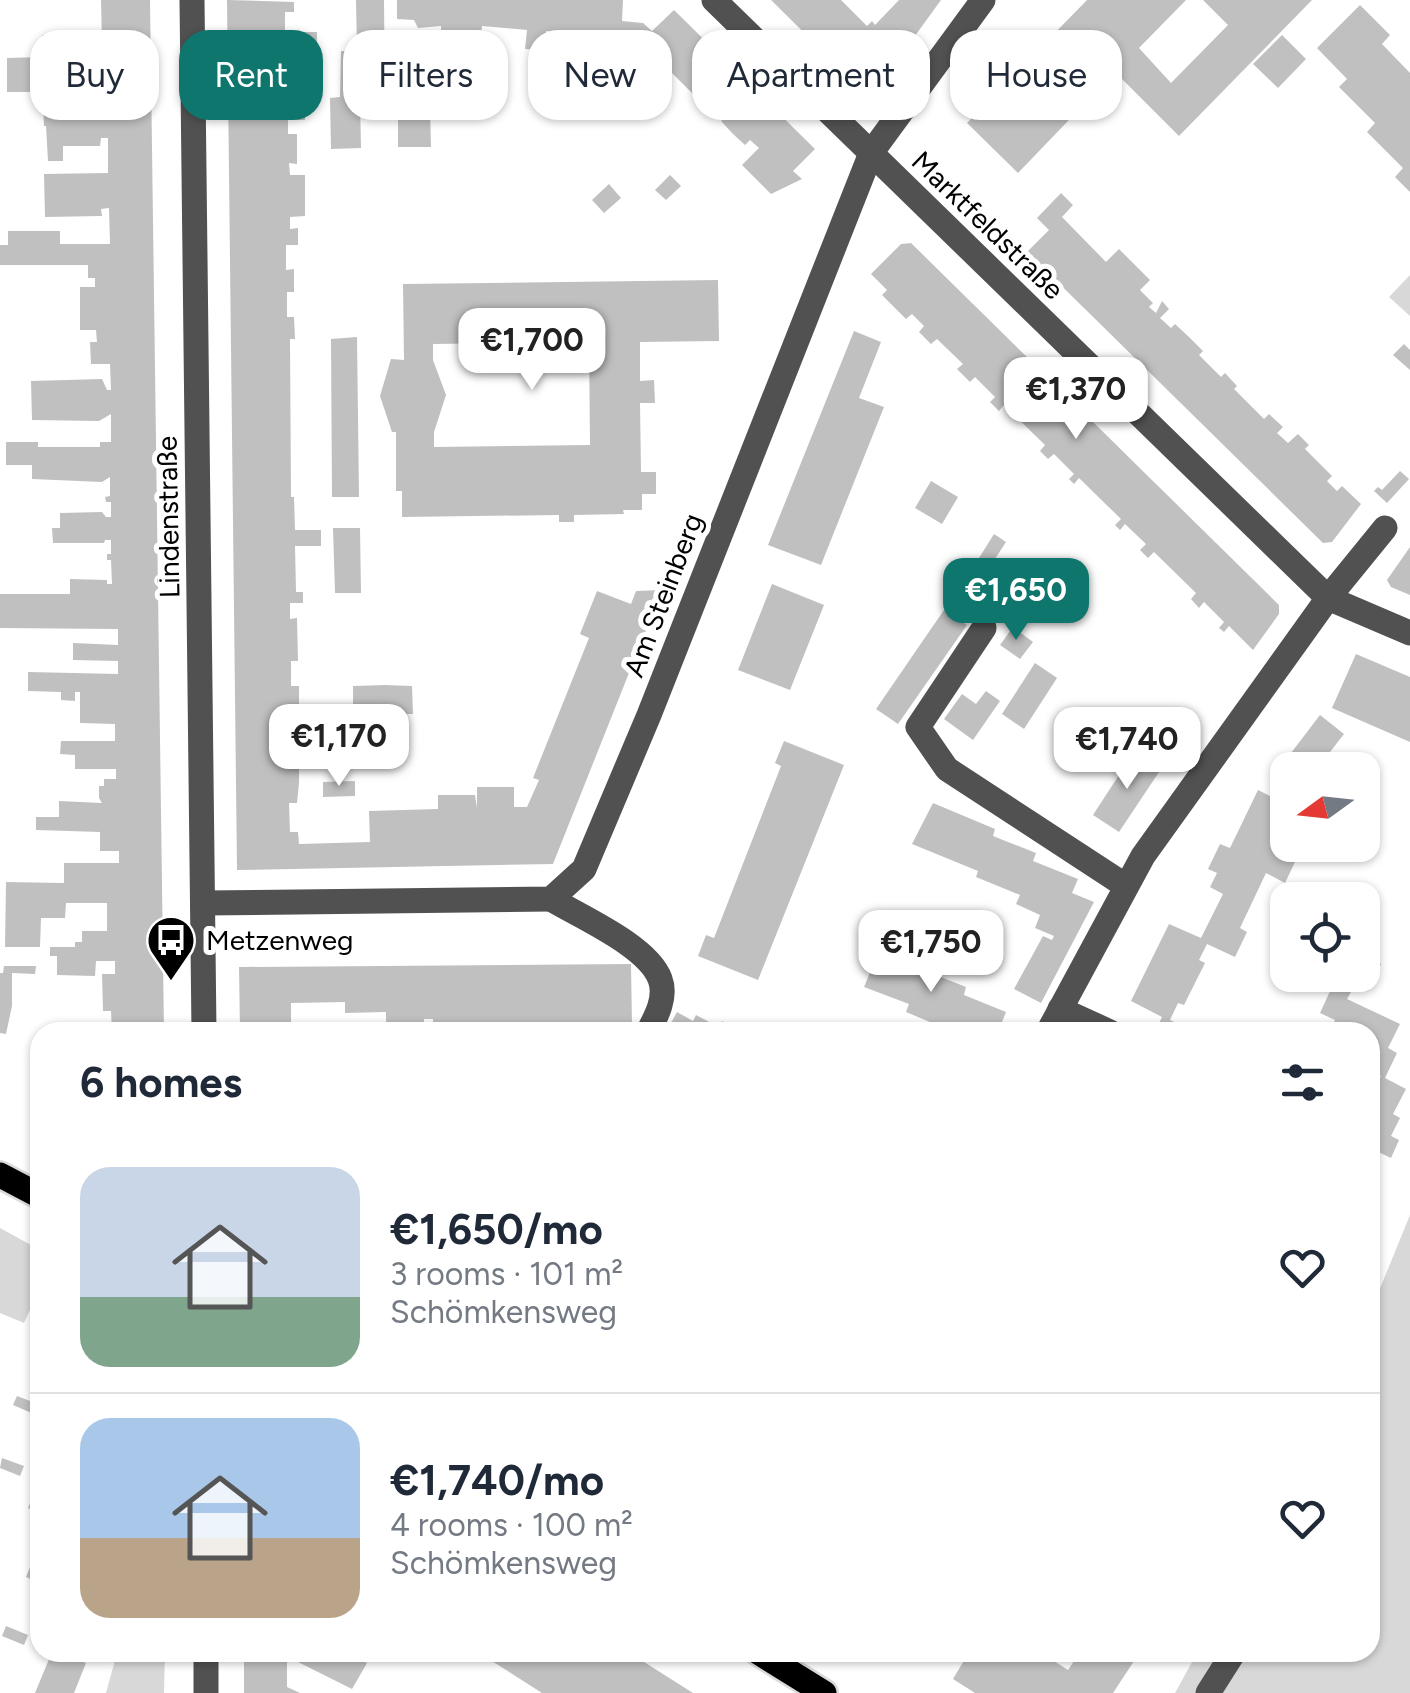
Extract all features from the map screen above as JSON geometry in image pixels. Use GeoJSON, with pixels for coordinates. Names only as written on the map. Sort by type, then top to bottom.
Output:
{"type":"FeatureCollection","features":[{"type":"Feature","properties":{"kind":"main road"},"geometry":{"type":"LineString","coordinates":[[0,1175],[30,1191]]}},
{"type":"Feature","properties":{"kind":"main road"},"geometry":{"type":"LineString","coordinates":[[774,1662],[824,1693]]}},
{"type":"Feature","properties":{"kind":"street","name":"Lindenstraße"},"geometry":{"type":"LineString","coordinates":[[192,0],[204,1022]]}},
{"type":"Feature","properties":{"kind":"street","name":"Marktfeldstraße"},"geometry":{"type":"LineString","coordinates":[[714,0],[1328,598],[1410,633]]}},
{"type":"Feature","properties":{"kind":"street","name":"Am Steinberg"},"geometry":{"type":"LineString","coordinates":[[551,899],[584,869],[871,154],[984,0]]}},
{"type":"Feature","properties":{"kind":"street"},"geometry":{"type":"LineString","coordinates":[[1053,1022],[1142,856],[1328,598],[1385,528]]}},
{"type":"Feature","properties":{"kind":"street"},"geometry":{"type":"LineString","coordinates":[[984,628],[918,727],[947,769],[1126,886]]}},
{"type":"Feature","properties":{"kind":"street"},"geometry":{"type":"LineString","coordinates":[[202,903],[551,899],[644,955],[661,980],[660,1007],[653,1022]]}},
{"type":"Feature","properties":{"kind":"street"},"geometry":{"type":"LineString","coordinates":[[1060,1008],[1089,1022]]}},
{"type":"Feature","properties":{"kind":"street"},"geometry":{"type":"LineString","coordinates":[[206,1662],[206,1693]]}},
{"type":"Feature","properties":{"kind":"street"},"geometry":{"type":"LineString","coordinates":[[1208,1693],[1228,1662]]}},
{"type":"Feature","properties":{"kind":"shaded area"},"geometry":{"type":"Polygon","coordinates":[[[1410,275],[1410,316],[1389,297],[1410,275]]]}},
{"type":"Feature","properties":{"kind":"shaded area"},"geometry":{"type":"Polygon","coordinates":[[[1410,1215],[1410,1693],[1175,1693],[1192,1662],[1380,1662],[1380,1288],[1410,1215]]]}},
{"type":"Feature","properties":{"kind":"shaded area"},"geometry":{"type":"Polygon","coordinates":[[[0,1228],[30,1244],[30,1310],[24,1323],[0,1313],[0,1228]]]}},
{"type":"Feature","properties":{"kind":"shaded area"},"geometry":{"type":"Polygon","coordinates":[[[115,1662],[165,1662],[164,1693],[106,1693],[115,1662]]]}},
{"type":"Feature","properties":{"kind":"building"},"geometry":{"type":"Polygon","coordinates":[[[101,0],[150,0],[150,30],[102,30],[101,0]]]}},
{"type":"Feature","properties":{"kind":"building"},"geometry":{"type":"Polygon","coordinates":[[[227,0],[294,2],[294,12],[285,12],[285,30],[227,30],[227,0]]]}},
{"type":"Feature","properties":{"kind":"building"},"geometry":{"type":"Polygon","coordinates":[[[356,0],[384,0],[384,30],[357,30],[356,0]]]}},
{"type":"Feature","properties":{"kind":"building"},"geometry":{"type":"Polygon","coordinates":[[[397,0],[623,0],[622,21],[643,23],[651,30],[528,30],[528,49],[527,30],[482,26],[482,30],[441,30],[441,26],[418,28],[414,20],[397,19],[397,0]]]}},
{"type":"Feature","properties":{"kind":"building"},"geometry":{"type":"Polygon","coordinates":[[[771,0],[841,0],[867,26],[872,21],[875,25],[899,0],[941,0],[919,30],[801,30],[771,0]]]}},
{"type":"Feature","properties":{"kind":"building"},"geometry":{"type":"Polygon","coordinates":[[[1087,0],[1186,0],[1139,48],[1171,83],[1228,25],[1203,0],[1312,0],[1179,136],[1122,79],[1122,30],[1058,30],[1087,0]]]}},
{"type":"Feature","properties":{"kind":"building"},"geometry":{"type":"Polygon","coordinates":[[[1360,5],[1390,35],[1382,44],[1410,73],[1410,192],[1395,177],[1403,168],[1367,132],[1375,123],[1339,87],[1347,79],[1317,48],[1360,5]]]}},
{"type":"Feature","properties":{"kind":"building"},"geometry":{"type":"Polygon","coordinates":[[[674,10],[694,30],[692,93],[672,73],[672,30],[653,30],[674,10]]]}},
{"type":"Feature","properties":{"kind":"building"},"geometry":{"type":"Polygon","coordinates":[[[1282,35],[1306,59],[1278,88],[1253,64],[1282,35]]]}},
{"type":"Feature","properties":{"kind":"building"},"geometry":{"type":"Polygon","coordinates":[[[341,51],[343,120],[360,120],[361,148],[331,149],[330,98],[340,97],[341,51]]]}},
{"type":"Feature","properties":{"kind":"building"},"geometry":{"type":"Polygon","coordinates":[[[30,57],[30,92],[7,92],[7,58],[30,57]]]}},
{"type":"Feature","properties":{"kind":"building"},"geometry":{"type":"Polygon","coordinates":[[[44,120],[152,120],[164,1022],[112,1022],[111,1011],[103,1011],[102,974],[115,974],[115,961],[96,961],[95,976],[57,975],[57,956],[50,956],[50,947],[75,947],[75,942],[82,942],[82,931],[107,931],[107,903],[66,903],[65,918],[41,918],[40,947],[5,947],[6,882],[64,883],[64,863],[119,863],[119,851],[100,851],[100,832],[36,830],[36,817],[59,817],[59,801],[102,803],[99,786],[104,786],[104,779],[116,779],[116,769],[75,769],[75,755],[60,754],[61,741],[115,741],[115,724],[80,723],[80,692],[75,692],[75,701],[61,700],[61,692],[28,691],[28,672],[118,674],[118,661],[73,660],[73,643],[118,645],[118,629],[0,628],[0,594],[70,594],[70,579],[107,580],[107,584],[112,584],[111,560],[107,560],[111,540],[53,543],[52,528],[60,528],[60,513],[102,512],[111,517],[111,502],[106,502],[105,497],[110,496],[110,477],[102,482],[32,479],[32,465],[6,465],[6,442],[38,442],[38,447],[100,447],[100,442],[111,442],[111,414],[99,421],[32,420],[31,381],[102,379],[107,390],[111,390],[110,364],[91,364],[90,342],[97,342],[96,330],[80,330],[80,287],[95,287],[95,278],[88,278],[88,265],[0,265],[0,245],[8,245],[8,231],[60,231],[60,244],[110,244],[109,208],[101,209],[102,216],[45,217],[44,174],[108,173],[108,138],[101,138],[100,146],[63,146],[63,161],[48,161],[44,120]]]}},
{"type":"Feature","properties":{"kind":"building"},"geometry":{"type":"Polygon","coordinates":[[[228,120],[288,120],[288,134],[297,134],[297,164],[289,163],[290,175],[305,175],[305,216],[290,217],[290,229],[298,228],[298,245],[286,245],[286,270],[294,269],[294,292],[287,292],[287,317],[294,317],[295,339],[290,339],[291,497],[295,530],[321,530],[321,546],[295,546],[296,592],[303,592],[303,603],[290,603],[290,619],[297,618],[298,661],[291,661],[291,686],[299,686],[299,708],[291,709],[291,760],[299,759],[299,783],[297,803],[289,803],[290,832],[298,832],[299,844],[370,842],[369,811],[438,809],[438,795],[475,795],[477,808],[477,787],[514,787],[514,807],[527,807],[539,780],[533,778],[589,638],[580,634],[597,591],[631,604],[636,591],[662,590],[553,864],[237,870],[228,120]]]}},
{"type":"Feature","properties":{"kind":"building"},"geometry":{"type":"Polygon","coordinates":[[[398,120],[430,120],[431,147],[398,147],[398,120]]]}},
{"type":"Feature","properties":{"kind":"building"},"geometry":{"type":"Polygon","coordinates":[[[786,120],[815,149],[793,171],[802,179],[771,194],[742,165],[759,148],[750,140],[745,145],[721,121],[786,120]]]}},
{"type":"Feature","properties":{"kind":"building"},"geometry":{"type":"Polygon","coordinates":[[[970,120],[1069,120],[1018,173],[967,123],[970,120]]]}},
{"type":"Feature","properties":{"kind":"building"},"geometry":{"type":"Polygon","coordinates":[[[670,175],[681,186],[666,200],[655,190],[670,175]]]}},
{"type":"Feature","properties":{"kind":"building"},"geometry":{"type":"Polygon","coordinates":[[[609,184],[621,198],[604,213],[592,200],[609,184]]]}},
{"type":"Feature","properties":{"kind":"building"},"geometry":{"type":"Polygon","coordinates":[[[1061,193],[1073,205],[1062,217],[1106,262],[1119,249],[1150,280],[1140,290],[1153,303],[1149,307],[1156,313],[1162,301],[1169,309],[1160,318],[1171,328],[1175,324],[1189,337],[1203,351],[1199,355],[1221,377],[1225,373],[1237,386],[1234,389],[1264,419],[1269,414],[1283,427],[1277,433],[1288,443],[1298,434],[1309,445],[1305,449],[1332,476],[1327,481],[1337,491],[1342,486],[1361,504],[1332,542],[1323,543],[1027,252],[1049,230],[1037,218],[1061,193]]]}},
{"type":"Feature","properties":{"kind":"building"},"geometry":{"type":"Polygon","coordinates":[[[911,243],[1279,605],[1279,614],[1253,650],[1229,626],[1224,632],[1219,628],[1224,622],[1204,602],[1199,608],[1191,599],[1196,593],[1154,552],[1148,558],[1140,550],[1146,544],[1125,524],[1120,530],[1115,525],[1121,519],[1079,478],[1074,484],[1069,479],[1074,474],[1054,454],[1048,459],[1040,451],[1045,445],[1004,405],[999,411],[990,402],[995,397],[975,377],[970,382],[957,369],[963,364],[937,339],[931,344],[919,332],[924,326],[912,314],[906,319],[882,295],[887,290],[871,274],[901,244],[911,243]]]}},
{"type":"Feature","properties":{"kind":"building"},"geometry":{"type":"Polygon","coordinates":[[[718,280],[719,341],[640,342],[640,381],[654,380],[655,403],[640,403],[641,472],[656,472],[656,494],[642,494],[642,510],[574,515],[574,522],[559,522],[559,515],[402,517],[402,491],[396,491],[396,432],[392,432],[380,396],[391,359],[404,360],[403,284],[718,280]],[[589,342],[433,344],[433,360],[446,395],[434,432],[434,447],[590,445],[589,342]]]}},
{"type":"Feature","properties":{"kind":"building"},"geometry":{"type":"Polygon","coordinates":[[[854,331],[881,342],[859,398],[884,407],[821,565],[768,545],[854,331]]]}},
{"type":"Feature","properties":{"kind":"building"},"geometry":{"type":"Polygon","coordinates":[[[357,337],[359,497],[332,497],[331,339],[357,337]]]}},
{"type":"Feature","properties":{"kind":"building"},"geometry":{"type":"Polygon","coordinates":[[[1404,344],[1410,350],[1410,370],[1393,355],[1404,344]]]}},
{"type":"Feature","properties":{"kind":"building"},"geometry":{"type":"Polygon","coordinates":[[[1400,471],[1409,479],[1387,503],[1374,491],[1378,487],[1382,490],[1400,471]]]}},
{"type":"Feature","properties":{"kind":"building"},"geometry":{"type":"Polygon","coordinates":[[[931,481],[958,497],[942,524],[915,508],[931,481]]]}},
{"type":"Feature","properties":{"kind":"building"},"geometry":{"type":"Polygon","coordinates":[[[333,528],[360,528],[361,593],[335,593],[333,528]]]}},
{"type":"Feature","properties":{"kind":"building"},"geometry":{"type":"Polygon","coordinates":[[[994,534],[1006,542],[991,565],[979,558],[994,534]]]}},
{"type":"Feature","properties":{"kind":"building"},"geometry":{"type":"Polygon","coordinates":[[[1410,547],[1410,595],[1391,587],[1387,580],[1410,547]]]}},
{"type":"Feature","properties":{"kind":"building"},"geometry":{"type":"Polygon","coordinates":[[[1030,579],[1038,585],[1012,623],[1002,614],[1030,579]]]}},
{"type":"Feature","properties":{"kind":"building"},"geometry":{"type":"Polygon","coordinates":[[[772,584],[824,605],[790,690],[738,670],[772,584]]]}},
{"type":"Feature","properties":{"kind":"building"},"geometry":{"type":"Polygon","coordinates":[[[944,610],[967,625],[898,724],[876,709],[944,610]]]}},
{"type":"Feature","properties":{"kind":"building"},"geometry":{"type":"Polygon","coordinates":[[[1013,627],[1033,642],[1020,659],[1000,645],[1013,627]]]}},
{"type":"Feature","properties":{"kind":"building"},"geometry":{"type":"Polygon","coordinates":[[[1356,654],[1410,677],[1410,742],[1332,708],[1356,654]]]}},
{"type":"Feature","properties":{"kind":"building"},"geometry":{"type":"Polygon","coordinates":[[[1035,663],[1057,678],[1024,729],[1002,714],[1035,663]]]}},
{"type":"Feature","properties":{"kind":"building"},"geometry":{"type":"Polygon","coordinates":[[[353,686],[412,686],[413,714],[353,714],[353,686]]]}},
{"type":"Feature","properties":{"kind":"building"},"geometry":{"type":"Polygon","coordinates":[[[986,691],[1000,701],[973,740],[944,719],[962,694],[976,704],[986,691]]]}},
{"type":"Feature","properties":{"kind":"building"},"geometry":{"type":"Polygon","coordinates":[[[1320,715],[1344,734],[1330,752],[1292,752],[1320,715]]]}},
{"type":"Feature","properties":{"kind":"building"},"geometry":{"type":"Polygon","coordinates":[[[1127,731],[1138,739],[1125,757],[1114,749],[1127,731]]]}},
{"type":"Feature","properties":{"kind":"building"},"geometry":{"type":"Polygon","coordinates":[[[784,741],[844,765],[758,980],[698,956],[706,935],[714,938],[781,766],[775,763],[784,741]]]}},
{"type":"Feature","properties":{"kind":"building"},"geometry":{"type":"Polygon","coordinates":[[[1134,752],[1161,769],[1119,832],[1093,815],[1134,752]]]}},
{"type":"Feature","properties":{"kind":"building"},"geometry":{"type":"Polygon","coordinates":[[[355,781],[355,796],[323,797],[323,782],[355,781]]]}},
{"type":"Feature","properties":{"kind":"building"},"geometry":{"type":"Polygon","coordinates":[[[1258,790],[1270,796],[1270,862],[1295,862],[1285,882],[1266,873],[1240,928],[1247,932],[1235,957],[1207,944],[1199,960],[1205,963],[1184,1005],[1178,1003],[1170,1020],[1174,1022],[1160,1022],[1162,1017],[1131,1001],[1169,924],[1201,938],[1223,894],[1210,887],[1217,873],[1208,869],[1220,844],[1230,848],[1258,790]]]}},
{"type":"Feature","properties":{"kind":"building"},"geometry":{"type":"Polygon","coordinates":[[[933,803],[995,829],[993,836],[1036,853],[1033,861],[1078,879],[1072,893],[1094,902],[1041,1003],[1014,989],[1043,936],[1052,940],[1054,936],[1035,928],[1040,915],[1016,904],[1020,895],[976,877],[978,871],[912,844],[933,803]]]}},
{"type":"Feature","properties":{"kind":"building"},"geometry":{"type":"Polygon","coordinates":[[[881,946],[926,963],[923,970],[966,987],[964,995],[1006,1012],[1002,1022],[930,1022],[906,1012],[909,1004],[864,987],[881,946]]]}},
{"type":"Feature","properties":{"kind":"building"},"geometry":{"type":"Polygon","coordinates":[[[631,964],[632,1022],[386,1022],[386,1012],[345,1013],[345,1002],[291,1003],[291,1022],[240,1022],[239,967],[631,964]]]}},
{"type":"Feature","properties":{"kind":"building"},"geometry":{"type":"Polygon","coordinates":[[[4,966],[36,966],[35,974],[12,973],[12,1006],[6,1034],[0,1033],[0,973],[4,966]]]}},
{"type":"Feature","properties":{"kind":"building"},"geometry":{"type":"Polygon","coordinates":[[[1330,992],[1351,992],[1347,999],[1400,1024],[1388,1048],[1397,1053],[1385,1078],[1406,1089],[1393,1114],[1400,1118],[1391,1136],[1399,1140],[1391,1158],[1380,1153],[1380,1022],[1334,1022],[1320,1013],[1330,992]]]}},
{"type":"Feature","properties":{"kind":"building"},"geometry":{"type":"Polygon","coordinates":[[[677,1012],[693,1021],[696,1015],[709,1022],[672,1022],[677,1012]]]}},
{"type":"Feature","properties":{"kind":"building"},"geometry":{"type":"Polygon","coordinates":[[[17,1396],[30,1401],[30,1412],[13,1405],[17,1396]]]}},
{"type":"Feature","properties":{"kind":"building"},"geometry":{"type":"Polygon","coordinates":[[[2,1458],[24,1466],[20,1476],[0,1468],[2,1458]]]}},
{"type":"Feature","properties":{"kind":"building"},"geometry":{"type":"Polygon","coordinates":[[[6,1626],[28,1635],[24,1645],[2,1636],[6,1626]]]}},
{"type":"Feature","properties":{"kind":"building"},"geometry":{"type":"Polygon","coordinates":[[[48,1662],[86,1663],[74,1693],[35,1693],[48,1662]]]}},
{"type":"Feature","properties":{"kind":"building"},"geometry":{"type":"Polygon","coordinates":[[[244,1662],[287,1662],[287,1687],[300,1693],[244,1693],[244,1662]]]}},
{"type":"Feature","properties":{"kind":"building"},"geometry":{"type":"Polygon","coordinates":[[[298,1662],[367,1663],[352,1689],[298,1662]]]}},
{"type":"Feature","properties":{"kind":"building"},"geometry":{"type":"Polygon","coordinates":[[[493,1662],[644,1662],[693,1693],[542,1693],[493,1662]]]}},
{"type":"Feature","properties":{"kind":"building"},"geometry":{"type":"Polygon","coordinates":[[[963,1662],[1056,1662],[1068,1670],[1073,1662],[1133,1662],[1113,1693],[975,1693],[953,1679],[963,1662]]]}},
{"type":"Feature","properties":{"kind":"place","name":"Metzenweg"},"geometry":{"type":"Point","coordinates":[171,982]}}]}
